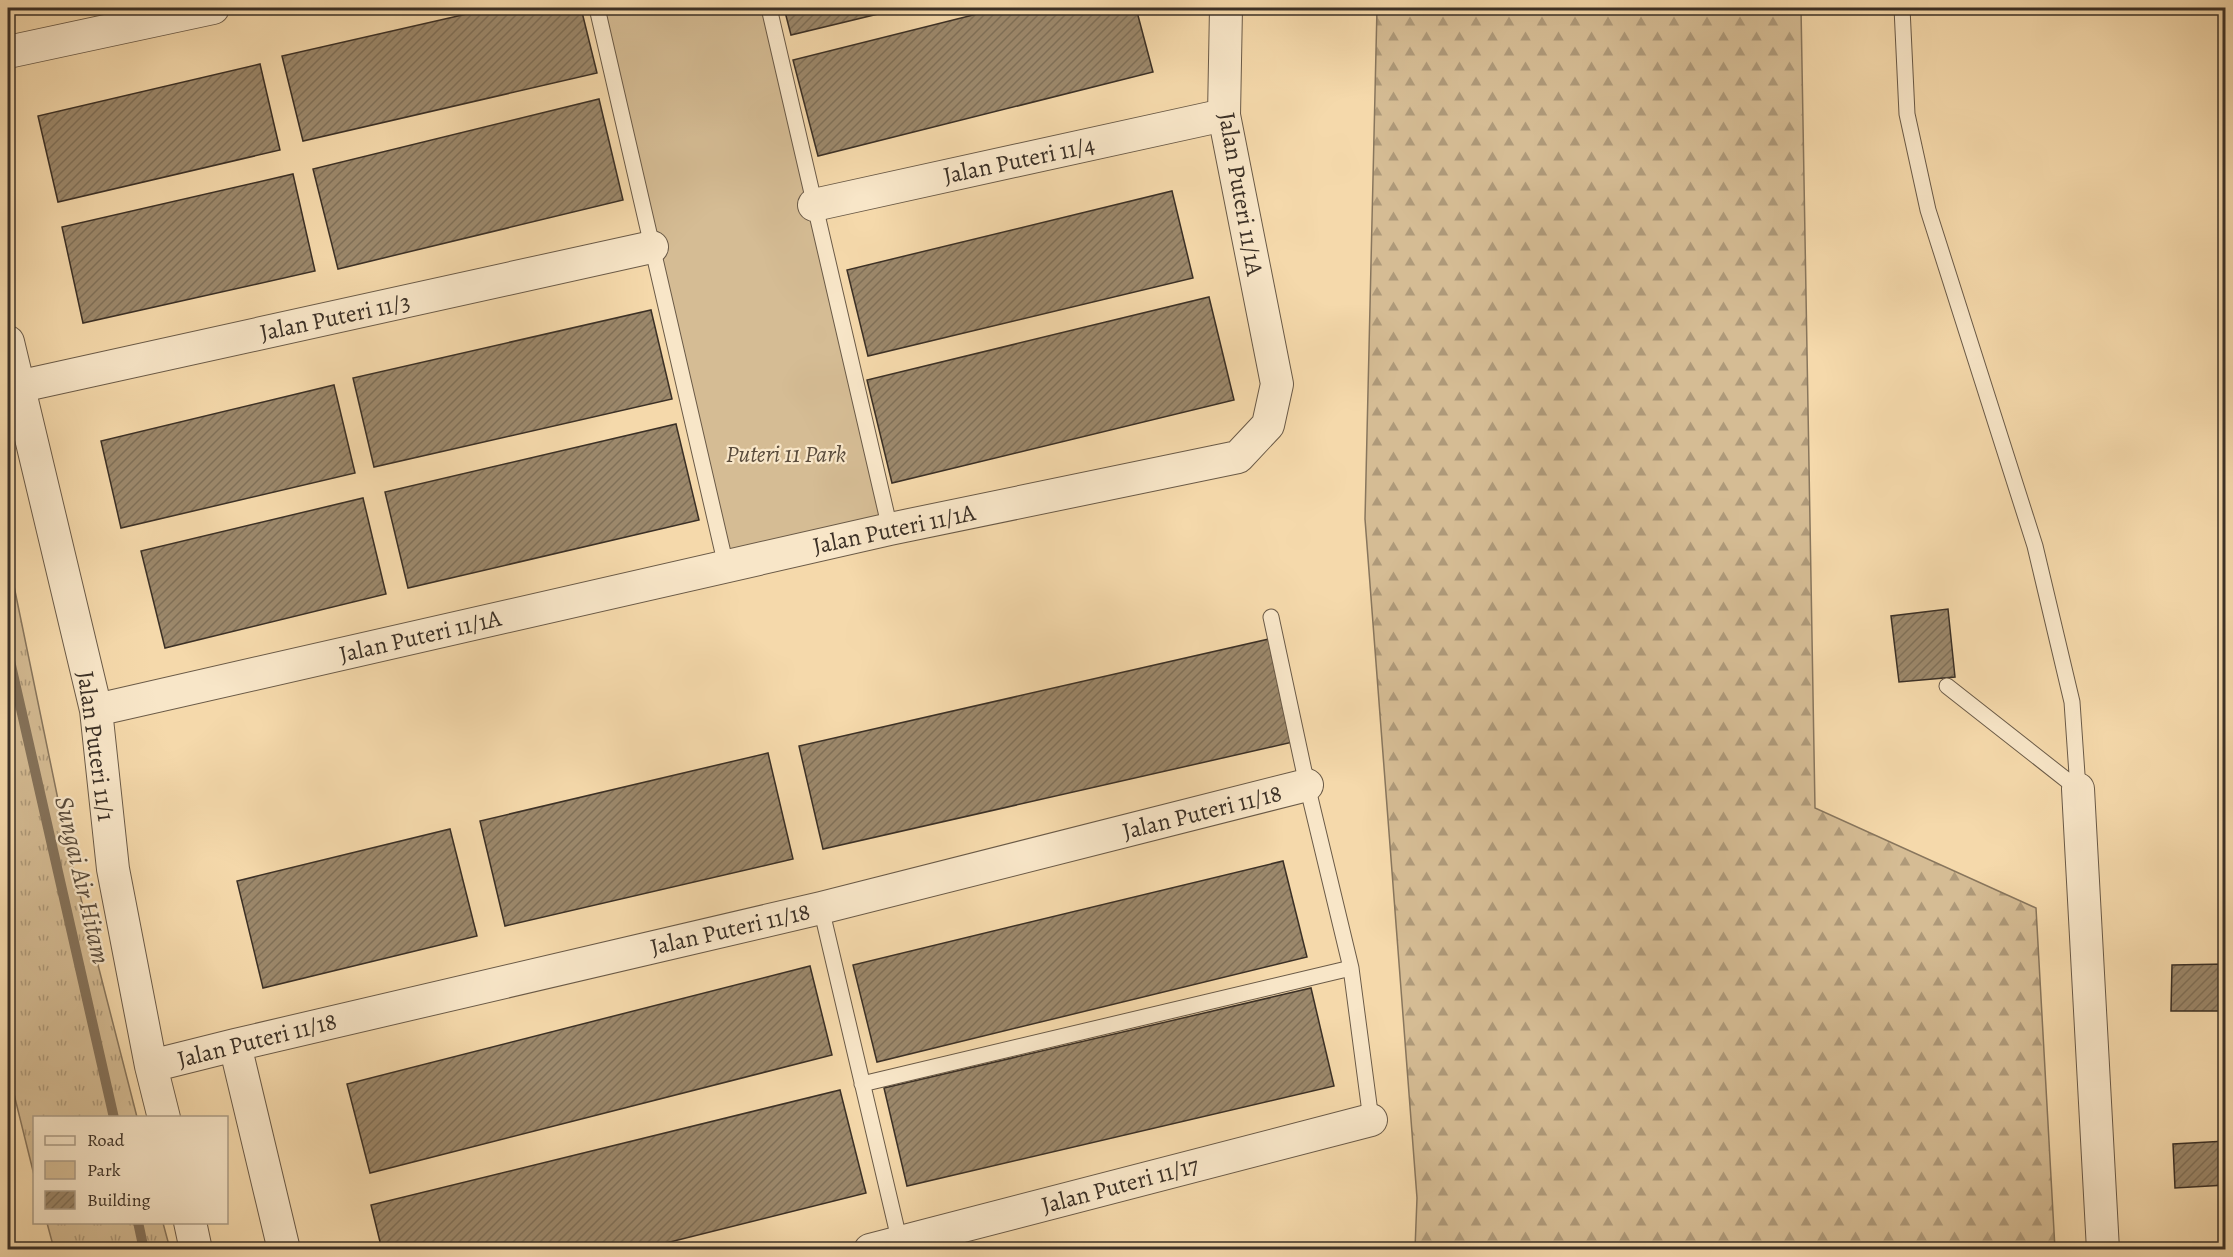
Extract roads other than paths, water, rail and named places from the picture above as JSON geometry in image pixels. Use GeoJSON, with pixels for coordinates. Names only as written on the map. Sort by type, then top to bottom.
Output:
{"type":"FeatureCollection","features":[{"type":"Feature","properties":{"kind":"street"},"geometry":{"type":"LineString","coordinates":[[8,52],[213,8]]}},
{"type":"Feature","properties":{"kind":"street","name":"Jalan Puteri 11/1A"},"geometry":{"type":"LineString","coordinates":[[96,710],[890,529],[1238,457],[1268,425],[1277,384],[1224,115],[1226,8]]}},
{"type":"Feature","properties":{"kind":"street","name":"Jalan Puteri 11/4"},"geometry":{"type":"LineString","coordinates":[[814,205],[1224,115]]}},
{"type":"Feature","properties":{"kind":"street","name":"Jalan Puteri 11/3"},"geometry":{"type":"LineString","coordinates":[[17,387],[652,247]]}},
{"type":"Feature","properties":{"kind":"street","name":"Jalan Puteri 11/1"},"geometry":{"type":"LineString","coordinates":[[8,342],[96,710],[113,869],[151,1066],[164,1116]]}},
{"type":"Feature","properties":{"kind":"street","name":"Jalan Puteri 11/18"},"geometry":{"type":"LineString","coordinates":[[151,1066],[821,908],[1307,785]]}},
{"type":"Feature","properties":{"kind":"street"},"geometry":{"type":"LineString","coordinates":[[2078,789],[2103,1250]]}},
{"type":"Feature","properties":{"kind":"street"},"geometry":{"type":"LineString","coordinates":[[235,1045],[284,1250]]}},
{"type":"Feature","properties":{"kind":"street","name":"Jalan Puteri 11/17"},"geometry":{"type":"LineString","coordinates":[[870,1250],[900,1246],[1371,1120]]}},
{"type":"Feature","properties":{"kind":"street"},"geometry":{"type":"LineString","coordinates":[[190,1224],[196,1250]]}},
{"type":"Feature","properties":{"kind":"lane"},"geometry":{"type":"LineString","coordinates":[[597,8],[726,566]]}},
{"type":"Feature","properties":{"kind":"lane"},"geometry":{"type":"LineString","coordinates":[[769,8],[890,529]]}},
{"type":"Feature","properties":{"kind":"lane"},"geometry":{"type":"LineString","coordinates":[[1902,8],[1907,114],[1928,210],[2035,546],[2072,702],[2078,789]]}},
{"type":"Feature","properties":{"kind":"lane"},"geometry":{"type":"LineString","coordinates":[[1271,617],[1307,785],[1351,968],[1371,1120]]}},
{"type":"Feature","properties":{"kind":"lane"},"geometry":{"type":"LineString","coordinates":[[1947,686],[2078,789]]}},
{"type":"Feature","properties":{"kind":"lane"},"geometry":{"type":"LineString","coordinates":[[821,908],[900,1246]]}},
{"type":"Feature","properties":{"kind":"lane"},"geometry":{"type":"LineString","coordinates":[[862,1084],[1351,968]]}},
{"type":"Feature","properties":{"kind":"waterway","name":"Sungai Air Hitam"},"geometry":{"type":"LineString","coordinates":[[8,652],[114,1116]]}},
{"type":"Feature","properties":{"kind":"waterway","name":"Sungai Air Hitam"},"geometry":{"type":"LineString","coordinates":[[138,1224],[144,1250]]}},
{"type":"Feature","properties":{"kind":"park label","name":"Puteri 11 Park"},"geometry":{"type":"Point","coordinates":[786,454]}}]}
